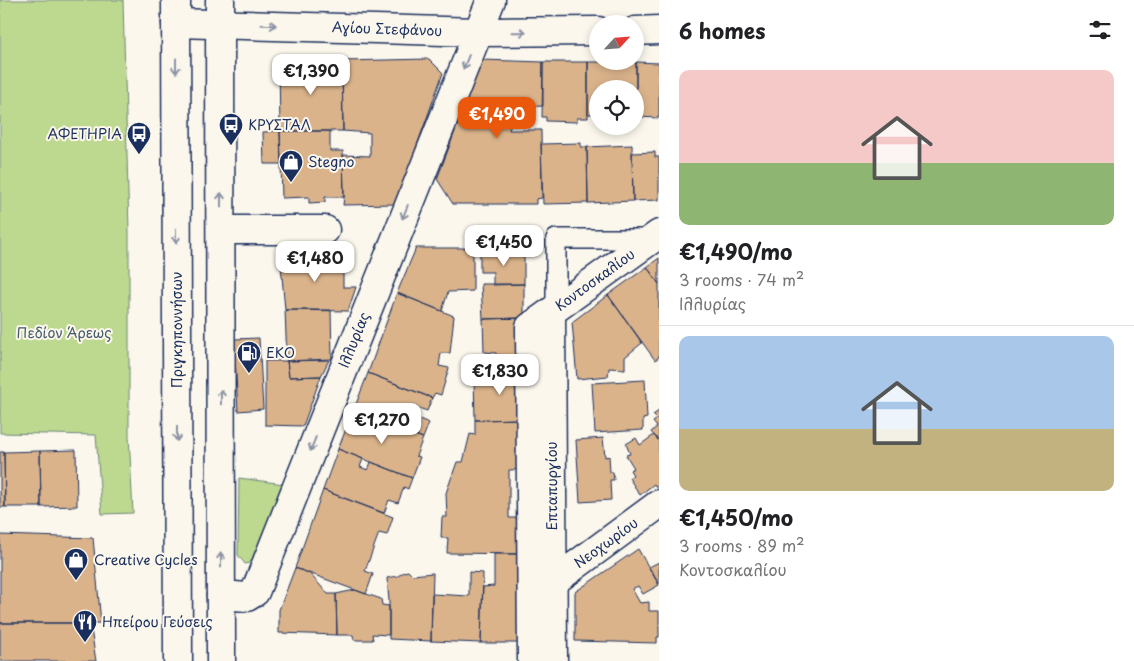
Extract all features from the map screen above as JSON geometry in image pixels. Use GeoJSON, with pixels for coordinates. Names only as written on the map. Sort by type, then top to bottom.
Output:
{"type":"FeatureCollection","features":[{"type":"Feature","properties":{"kind":"street","name":"Ιλλυρίας"},"geometry":{"type":"LineString","coordinates":[[221,595],[247,597],[254,592],[491,0]]}},
{"type":"Feature","properties":{"kind":"street","name":"Αγίου Στεφάνου"},"geometry":{"type":"LineString","coordinates":[[176,11],[220,12],[478,32],[589,31]]}},
{"type":"Feature","properties":{"kind":"street","name":"Πριγκηποννήσων"},"geometry":{"type":"LineString","coordinates":[[176,11],[178,661]]}},
{"type":"Feature","properties":{"kind":"street"},"geometry":{"type":"LineString","coordinates":[[220,12],[222,661]]}},
{"type":"Feature","properties":{"kind":"street"},"geometry":{"type":"LineString","coordinates":[[644,31],[659,30]]}},
{"type":"Feature","properties":{"kind":"street"},"geometry":{"type":"LineString","coordinates":[[220,230],[326,230]]}},
{"type":"Feature","properties":{"kind":"street","name":"Κοντοσκαλίου"},"geometry":{"type":"LineString","coordinates":[[546,316],[656,236]]}},
{"type":"Feature","properties":{"kind":"street","name":"Επταπυργίου"},"geometry":{"type":"LineString","coordinates":[[546,316],[553,582],[553,661]]}},
{"type":"Feature","properties":{"kind":"street","name":"Επταπυργίου"},"geometry":{"type":"LineString","coordinates":[[532,661],[546,316]]}},
{"type":"Feature","properties":{"kind":"street","name":"Νεοχωρίου"},"geometry":{"type":"LineString","coordinates":[[553,582],[659,504]]}},
{"type":"Feature","properties":{"kind":"lane","name":"Επταπυργίου"},"geometry":{"type":"LineString","coordinates":[[546,316],[556,239],[656,236]]}},
{"type":"Feature","properties":{"kind":"green space","name":"Πεδίον Άρεως"},"geometry":{"type":"Polygon","coordinates":[[[0,0],[123,0],[129,232],[129,435],[133,513],[102,514],[96,435],[0,433],[0,0]]]}},
{"type":"Feature","properties":{"kind":"green space"},"geometry":{"type":"Polygon","coordinates":[[[239,478],[284,484],[253,562],[245,564],[238,555],[239,478]]]}},
{"type":"Feature","properties":{"kind":"building"},"geometry":{"type":"Polygon","coordinates":[[[429,59],[443,73],[396,204],[343,205],[343,155],[370,156],[370,133],[343,131],[342,61],[429,59]]]}},
{"type":"Feature","properties":{"kind":"building"},"geometry":{"type":"Polygon","coordinates":[[[482,60],[543,62],[543,106],[518,107],[509,130],[541,130],[542,198],[536,199],[536,204],[453,204],[437,179],[482,60]]]}},
{"type":"Feature","properties":{"kind":"building"},"geometry":{"type":"Polygon","coordinates":[[[279,61],[342,61],[343,131],[280,131],[279,61]]]}},
{"type":"Feature","properties":{"kind":"building"},"geometry":{"type":"Polygon","coordinates":[[[543,62],[588,62],[588,118],[577,118],[577,122],[546,121],[546,117],[542,117],[543,62]]]}},
{"type":"Feature","properties":{"kind":"building"},"geometry":{"type":"Polygon","coordinates":[[[588,62],[589,70],[636,70],[636,80],[589,80],[588,114],[588,62]]]}},
{"type":"Feature","properties":{"kind":"building"},"geometry":{"type":"Polygon","coordinates":[[[644,62],[659,63],[659,118],[644,117],[644,80],[636,80],[636,70],[644,70],[644,62]]]}},
{"type":"Feature","properties":{"kind":"building"},"geometry":{"type":"Polygon","coordinates":[[[280,131],[281,164],[264,164],[263,132],[280,131]]]}},
{"type":"Feature","properties":{"kind":"building"},"geometry":{"type":"Polygon","coordinates":[[[280,131],[330,131],[330,151],[343,151],[344,197],[325,197],[325,202],[309,203],[309,197],[282,198],[280,131]]]}},
{"type":"Feature","properties":{"kind":"building"},"geometry":{"type":"Polygon","coordinates":[[[581,143],[581,147],[587,147],[588,203],[543,204],[541,144],[581,143]]]}},
{"type":"Feature","properties":{"kind":"building"},"geometry":{"type":"Polygon","coordinates":[[[632,145],[633,201],[588,203],[587,147],[632,145]]]}},
{"type":"Feature","properties":{"kind":"building"},"geometry":{"type":"Polygon","coordinates":[[[655,152],[655,157],[659,157],[659,200],[633,201],[632,153],[655,152]]]}},
{"type":"Feature","properties":{"kind":"building"},"geometry":{"type":"Polygon","coordinates":[[[416,248],[473,248],[473,291],[448,292],[442,311],[397,293],[416,248]]]}},
{"type":"Feature","properties":{"kind":"building"},"geometry":{"type":"Polygon","coordinates":[[[480,252],[524,252],[524,284],[493,285],[493,272],[480,272],[480,252]]]}},
{"type":"Feature","properties":{"kind":"building"},"geometry":{"type":"Polygon","coordinates":[[[280,254],[343,254],[343,287],[356,287],[348,311],[285,310],[280,254]]]}},
{"type":"Feature","properties":{"kind":"building"},"geometry":{"type":"Polygon","coordinates":[[[659,258],[659,284],[647,267],[659,258]]]}},
{"type":"Feature","properties":{"kind":"building"},"geometry":{"type":"Polygon","coordinates":[[[647,267],[659,284],[659,357],[655,360],[608,295],[647,267]]]}},
{"type":"Feature","properties":{"kind":"building"},"geometry":{"type":"Polygon","coordinates":[[[481,284],[524,284],[524,318],[483,319],[481,284]]]}},
{"type":"Feature","properties":{"kind":"building"},"geometry":{"type":"Polygon","coordinates":[[[397,293],[454,316],[450,353],[441,353],[439,366],[449,368],[441,395],[435,393],[432,398],[368,373],[397,293]]]}},
{"type":"Feature","properties":{"kind":"building"},"geometry":{"type":"Polygon","coordinates":[[[608,295],[642,343],[625,357],[625,369],[609,368],[608,376],[577,379],[572,322],[608,295]]]}},
{"type":"Feature","properties":{"kind":"building"},"geometry":{"type":"Polygon","coordinates":[[[285,310],[331,310],[332,359],[287,361],[285,310]]]}},
{"type":"Feature","properties":{"kind":"building"},"geometry":{"type":"Polygon","coordinates":[[[524,318],[525,372],[496,373],[496,353],[484,352],[483,319],[524,318]]]}},
{"type":"Feature","properties":{"kind":"building","name":"EKO"},"geometry":{"type":"Polygon","coordinates":[[[259,338],[263,409],[238,411],[234,339],[259,338]]]}},
{"type":"Feature","properties":{"kind":"building"},"geometry":{"type":"Polygon","coordinates":[[[329,360],[321,376],[289,377],[287,361],[329,360]]]}},
{"type":"Feature","properties":{"kind":"building"},"geometry":{"type":"Polygon","coordinates":[[[265,361],[287,361],[289,377],[321,376],[303,426],[265,425],[265,361]]]}},
{"type":"Feature","properties":{"kind":"building"},"geometry":{"type":"Polygon","coordinates":[[[525,372],[525,419],[475,420],[474,377],[479,377],[479,373],[525,372]]]}},
{"type":"Feature","properties":{"kind":"building"},"geometry":{"type":"Polygon","coordinates":[[[368,373],[432,398],[427,411],[416,407],[412,416],[429,423],[423,438],[353,412],[368,373]]]}},
{"type":"Feature","properties":{"kind":"building"},"geometry":{"type":"Polygon","coordinates":[[[645,380],[647,418],[643,419],[643,430],[595,433],[592,383],[645,380]]]}},
{"type":"Feature","properties":{"kind":"building"},"geometry":{"type":"Polygon","coordinates":[[[659,411],[659,441],[651,432],[657,427],[653,422],[657,419],[653,415],[659,411]]]}},
{"type":"Feature","properties":{"kind":"building"},"geometry":{"type":"Polygon","coordinates":[[[353,412],[423,438],[416,456],[420,457],[412,478],[338,449],[353,412]]]}},
{"type":"Feature","properties":{"kind":"building"},"geometry":{"type":"Polygon","coordinates":[[[525,419],[526,469],[509,470],[509,518],[526,518],[526,554],[447,553],[448,538],[441,538],[442,517],[447,517],[446,493],[457,462],[463,462],[470,434],[475,435],[475,420],[525,419]]]}},
{"type":"Feature","properties":{"kind":"building"},"geometry":{"type":"Polygon","coordinates":[[[654,435],[659,441],[659,485],[656,487],[654,484],[640,495],[629,478],[633,475],[630,470],[634,468],[626,455],[630,454],[626,444],[636,438],[640,445],[654,435]]]}},
{"type":"Feature","properties":{"kind":"building"},"geometry":{"type":"Polygon","coordinates":[[[603,438],[605,457],[609,456],[610,472],[613,472],[614,480],[610,480],[611,500],[580,502],[576,440],[603,438]]]}},
{"type":"Feature","properties":{"kind":"building"},"geometry":{"type":"Polygon","coordinates":[[[338,449],[363,459],[360,467],[368,470],[371,462],[412,478],[408,489],[404,487],[398,503],[389,500],[384,513],[323,490],[338,449]]]}},
{"type":"Feature","properties":{"kind":"building"},"geometry":{"type":"Polygon","coordinates":[[[76,450],[77,506],[41,507],[40,451],[76,450]]]}},
{"type":"Feature","properties":{"kind":"building"},"geometry":{"type":"Polygon","coordinates":[[[40,451],[41,507],[5,507],[4,452],[40,451]]]}},
{"type":"Feature","properties":{"kind":"building"},"geometry":{"type":"Polygon","coordinates":[[[0,452],[4,452],[5,507],[0,507],[0,452]]]}},
{"type":"Feature","properties":{"kind":"building"},"geometry":{"type":"Polygon","coordinates":[[[323,490],[393,517],[387,535],[379,533],[365,571],[373,574],[366,594],[295,568],[323,490]]]}},
{"type":"Feature","properties":{"kind":"building"},"geometry":{"type":"Polygon","coordinates":[[[0,535],[93,538],[101,623],[0,623],[0,535]]]}},
{"type":"Feature","properties":{"kind":"building"},"geometry":{"type":"Polygon","coordinates":[[[638,549],[659,585],[643,594],[638,586],[632,589],[640,603],[649,602],[649,611],[659,611],[659,637],[657,637],[657,643],[575,641],[575,592],[638,549]]]}},
{"type":"Feature","properties":{"kind":"building"},"geometry":{"type":"Polygon","coordinates":[[[494,554],[526,554],[527,643],[481,643],[483,587],[494,586],[494,554]]]}},
{"type":"Feature","properties":{"kind":"building"},"geometry":{"type":"Polygon","coordinates":[[[659,562],[659,584],[649,567],[659,562]]]}},
{"type":"Feature","properties":{"kind":"building"},"geometry":{"type":"Polygon","coordinates":[[[295,568],[309,573],[328,594],[336,594],[337,635],[279,633],[279,610],[295,568]]]}},
{"type":"Feature","properties":{"kind":"building"},"geometry":{"type":"Polygon","coordinates":[[[408,571],[412,575],[433,573],[431,641],[389,639],[387,578],[398,576],[408,571]]]}},
{"type":"Feature","properties":{"kind":"building"},"geometry":{"type":"Polygon","coordinates":[[[469,572],[483,573],[481,643],[431,641],[432,594],[469,596],[469,572]]]}},
{"type":"Feature","properties":{"kind":"building"},"geometry":{"type":"Polygon","coordinates":[[[355,590],[381,599],[382,605],[389,606],[389,635],[372,634],[373,640],[354,640],[353,635],[337,635],[336,594],[355,590]]]}},
{"type":"Feature","properties":{"kind":"building"},"geometry":{"type":"Polygon","coordinates":[[[0,623],[90,623],[96,661],[0,661],[0,623]]]}},
{"type":"Feature","properties":{"kind":"place","name":"ΚΡΥΣΤΑΛ"},"geometry":{"type":"Point","coordinates":[231,146]}},
{"type":"Feature","properties":{"kind":"place","name":"ΑΦΕΤΗΡΙΑ"},"geometry":{"type":"Point","coordinates":[139,155]}},
{"type":"Feature","properties":{"kind":"place","name":"Stegno"},"geometry":{"type":"Point","coordinates":[291,183]}},
{"type":"Feature","properties":{"kind":"place","name":"EKO"},"geometry":{"type":"Point","coordinates":[249,374]}},
{"type":"Feature","properties":{"kind":"place","name":"Creative Cycles"},"geometry":{"type":"Point","coordinates":[76,581]}},
{"type":"Feature","properties":{"kind":"place","name":"Ηπείρου Γεύσεις"},"geometry":{"type":"Point","coordinates":[85,643]}}]}
